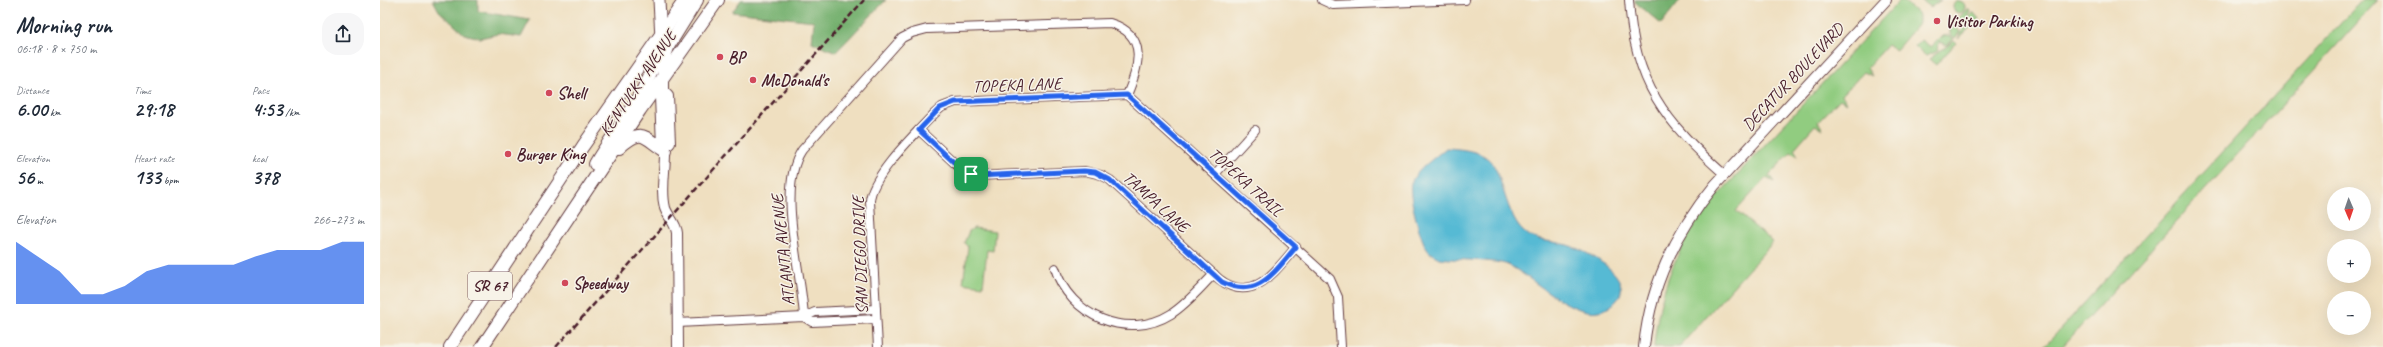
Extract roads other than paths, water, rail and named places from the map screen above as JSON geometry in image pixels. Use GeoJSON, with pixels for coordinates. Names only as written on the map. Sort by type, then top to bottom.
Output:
{"type":"FeatureCollection","features":[{"type":"Feature","properties":{"kind":"main road"},"geometry":{"type":"LineString","coordinates":[[658,0],[663,76]]}},
{"type":"Feature","properties":{"kind":"main road","name":"KENTUCKY AVENUE"},"geometry":{"type":"LineString","coordinates":[[450,347],[685,0]]}},
{"type":"Feature","properties":{"kind":"main road"},"geometry":{"type":"LineString","coordinates":[[662,63],[676,33],[697,0]]}},
{"type":"Feature","properties":{"kind":"main road","name":"KENTUCKY AVENUE"},"geometry":{"type":"LineString","coordinates":[[482,347],[663,76],[718,0]]}},
{"type":"Feature","properties":{"kind":"main road"},"geometry":{"type":"LineString","coordinates":[[591,182],[591,172],[647,80],[656,62],[660,39]]}},
{"type":"Feature","properties":{"kind":"main road"},"geometry":{"type":"LineString","coordinates":[[609,157],[627,140],[636,137],[651,139],[665,150]]}},
{"type":"Feature","properties":{"kind":"street"},"geometry":{"type":"LineString","coordinates":[[1322,0],[1332,5],[1465,0]]}},
{"type":"Feature","properties":{"kind":"street"},"geometry":{"type":"LineString","coordinates":[[1629,0],[1631,27],[1638,58],[1656,99],[1687,141],[1725,175]]}},
{"type":"Feature","properties":{"kind":"street","name":"DECATUR BOULEVARD"},"geometry":{"type":"LineString","coordinates":[[1644,347],[1653,299],[1669,255],[1694,211],[1725,175],[1886,0]]}},
{"type":"Feature","properties":{"kind":"street","name":"ATLANTA AVENUE"},"geometry":{"type":"LineString","coordinates":[[804,317],[803,288],[793,239],[791,190],[794,165],[802,150],[895,45],[910,34],[927,30],[1107,23],[1124,29],[1132,37],[1137,47],[1138,66],[1127,95]]}},
{"type":"Feature","properties":{"kind":"street"},"geometry":{"type":"LineString","coordinates":[[663,76],[664,91],[668,96],[670,143],[665,150],[665,207],[676,227],[677,233],[678,347]]}},
{"type":"Feature","properties":{"kind":"street","name":"TOPEKA LANE"},"geometry":{"type":"LineString","coordinates":[[919,130],[940,108],[955,102],[1127,95]]}},
{"type":"Feature","properties":{"kind":"street","name":"TOPEKA TRAIL"},"geometry":{"type":"LineString","coordinates":[[1127,95],[1330,279],[1336,288],[1339,301],[1341,347]]}},
{"type":"Feature","properties":{"kind":"street","name":"TAMPA LANE"},"geometry":{"type":"LineString","coordinates":[[919,130],[960,168],[976,176],[1084,171],[1101,175],[1110,180],[1222,282],[1236,288],[1256,286],[1274,273],[1296,247]]}},
{"type":"Feature","properties":{"kind":"street","name":"SAN DIEGO DRIVE"},"geometry":{"type":"LineString","coordinates":[[878,347],[870,201],[872,188],[879,176],[919,130]]}},
{"type":"Feature","properties":{"kind":"street"},"geometry":{"type":"LineString","coordinates":[[1215,174],[1255,130]]}},
{"type":"Feature","properties":{"kind":"street"},"geometry":{"type":"LineString","coordinates":[[1055,268],[1066,292],[1082,308],[1105,321],[1130,326],[1152,322],[1172,314],[1214,274]]}},
{"type":"Feature","properties":{"kind":"street"},"geometry":{"type":"LineString","coordinates":[[677,323],[804,317],[815,312],[876,310]]}},
{"type":"Feature","properties":{"kind":"street"},"geometry":{"type":"LineString","coordinates":[[804,317],[812,322],[876,319]]}},
{"type":"Feature","properties":{"kind":"water"},"geometry":{"type":"Polygon","coordinates":[[[1446,148],[1478,153],[1487,158],[1498,173],[1511,212],[1520,228],[1529,236],[1575,248],[1596,258],[1606,265],[1620,282],[1621,291],[1617,300],[1605,309],[1591,311],[1576,308],[1546,291],[1519,271],[1503,263],[1439,258],[1429,252],[1424,244],[1415,216],[1411,197],[1411,183],[1413,178],[1421,169],[1446,148]]]}},
{"type":"Feature","properties":{"kind":"railway"},"geometry":{"type":"LineString","coordinates":[[556,347],[864,0]]}},
{"type":"Feature","properties":{"kind":"place","name":"Visitor Parking"},"geometry":{"type":"Point","coordinates":[1937,21]}},
{"type":"Feature","properties":{"kind":"place","name":"BP"},"geometry":{"type":"Point","coordinates":[720,57]}},
{"type":"Feature","properties":{"kind":"place","name":"McDonald's"},"geometry":{"type":"Point","coordinates":[753,80]}},
{"type":"Feature","properties":{"kind":"place","name":"Shell"},"geometry":{"type":"Point","coordinates":[549,93]}},
{"type":"Feature","properties":{"kind":"place","name":"Burger King"},"geometry":{"type":"Point","coordinates":[508,154]}},
{"type":"Feature","properties":{"kind":"place","name":"Speedway"},"geometry":{"type":"Point","coordinates":[565,283]}}]}
